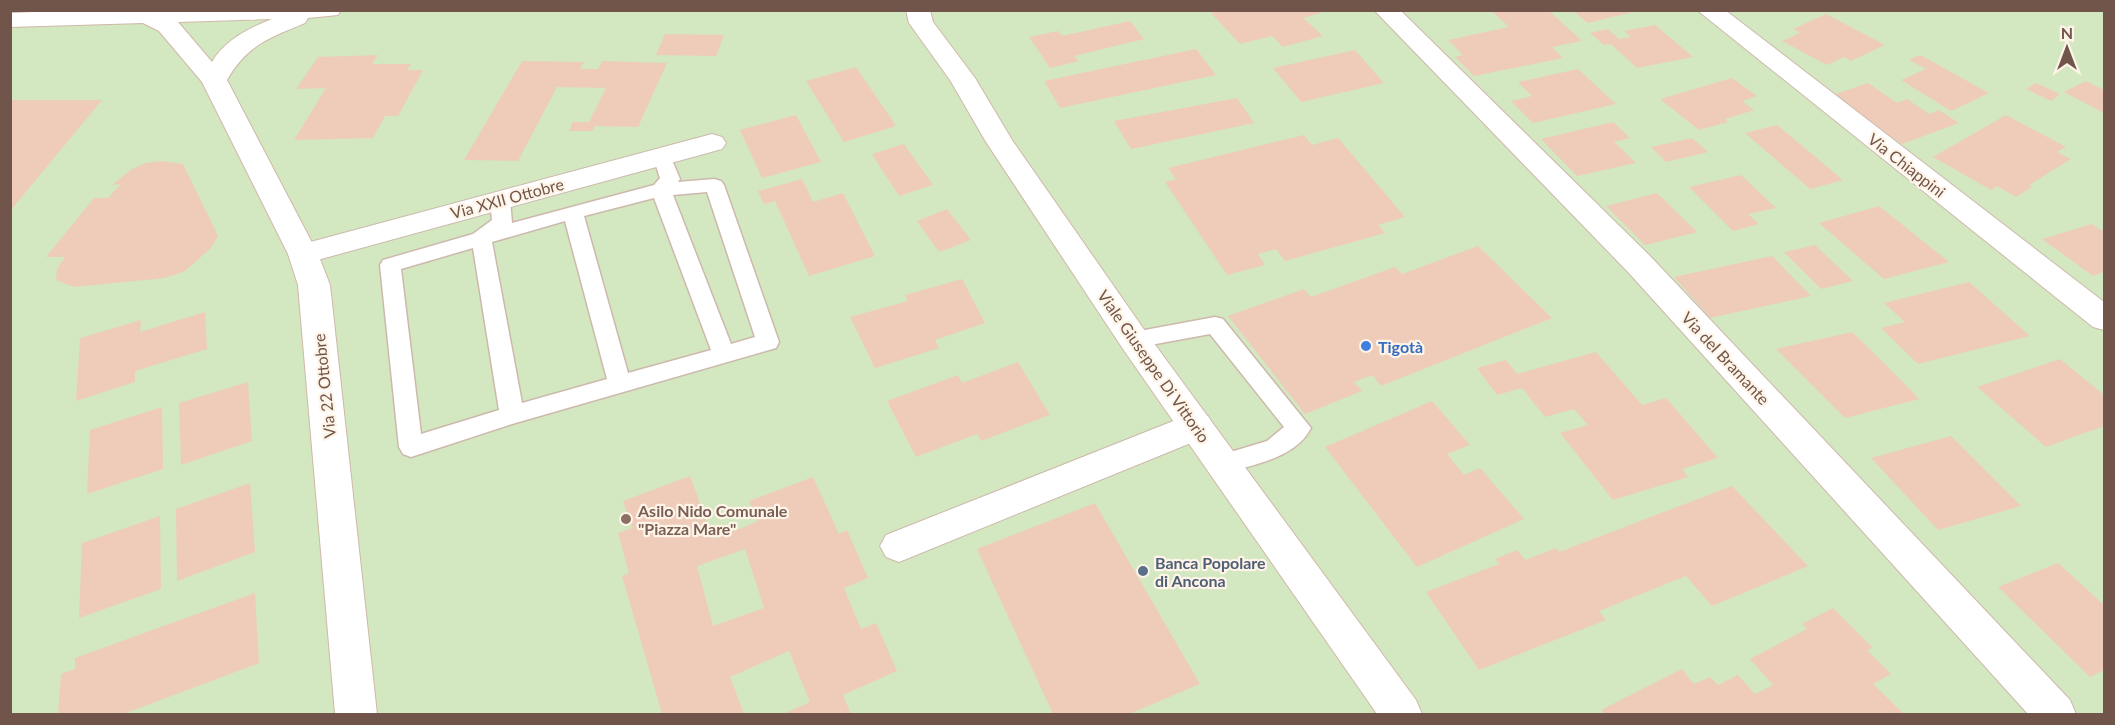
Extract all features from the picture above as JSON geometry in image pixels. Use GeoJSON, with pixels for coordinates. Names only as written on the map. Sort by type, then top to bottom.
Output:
{"type":"FeatureCollection","features":[{"type":"Feature","properties":{"kind":"street"},"geometry":{"type":"LineString","coordinates":[[10,20],[329,10]]}},
{"type":"Feature","properties":{"kind":"street","name":"Viale Giuseppe Di Vittorio"},"geometry":{"type":"LineString","coordinates":[[918,10],[921,23],[962,78],[1000,142],[1134,340],[1401,714]]}},
{"type":"Feature","properties":{"kind":"street","name":"Via del Bramante"},"geometry":{"type":"LineString","coordinates":[[1386,10],[1639,264],[2055,714]]}},
{"type":"Feature","properties":{"kind":"street","name":"Via Chiappini"},"geometry":{"type":"LineString","coordinates":[[1709,10],[2104,319]]}},
{"type":"Feature","properties":{"kind":"street"},"geometry":{"type":"LineString","coordinates":[[214,80],[228,56],[257,34],[283,22],[320,11]]}},
{"type":"Feature","properties":{"kind":"street","name":"Via 22 Ottobre"},"geometry":{"type":"LineString","coordinates":[[150,17],[168,26],[214,80],[303,255],[314,285],[356,714]]}},
{"type":"Feature","properties":{"kind":"street","name":"Via XXII Ottobre"},"geometry":{"type":"LineString","coordinates":[[303,255],[712,143]]}},
{"type":"Feature","properties":{"kind":"street"},"geometry":{"type":"LineString","coordinates":[[899,546],[1196,426]]}},
{"type":"Feature","properties":{"kind":"lane"},"geometry":{"type":"LineString","coordinates":[[660,190],[670,179],[662,158]]}},
{"type":"Feature","properties":{"kind":"lane"},"geometry":{"type":"LineString","coordinates":[[714,185],[768,342],[512,415],[411,447],[390,266],[573,212],[660,190],[714,185]]}},
{"type":"Feature","properties":{"kind":"lane"},"geometry":{"type":"LineString","coordinates":[[660,190],[724,354]]}},
{"type":"Feature","properties":{"kind":"lane"},"geometry":{"type":"LineString","coordinates":[[481,238],[502,224],[500,200]]}},
{"type":"Feature","properties":{"kind":"lane"},"geometry":{"type":"LineString","coordinates":[[573,212],[620,384]]}},
{"type":"Feature","properties":{"kind":"lane"},"geometry":{"type":"LineString","coordinates":[[481,238],[512,415]]}},
{"type":"Feature","properties":{"kind":"lane"},"geometry":{"type":"LineString","coordinates":[[1134,340],[1215,325],[1299,428],[1275,448],[1223,464]]}},
{"type":"Feature","properties":{"kind":"green space"},"geometry":{"type":"Polygon","coordinates":[[[10,11],[2104,11],[2104,714],[11,714],[10,11]]]}},
{"type":"Feature","properties":{"kind":"building"},"geometry":{"type":"Polygon","coordinates":[[[1222,10],[1327,11],[1303,18],[1323,36],[1283,47],[1272,36],[1240,44],[1211,13],[1222,10]]]}},
{"type":"Feature","properties":{"kind":"building"},"geometry":{"type":"Polygon","coordinates":[[[1491,10],[1548,10],[1582,41],[1552,47],[1563,58],[1474,76],[1455,57],[1463,55],[1448,40],[1509,27],[1491,10]]]}},
{"type":"Feature","properties":{"kind":"building"},"geometry":{"type":"Polygon","coordinates":[[[1572,10],[1637,10],[1637,11],[1588,23],[1572,10]]]}},
{"type":"Feature","properties":{"kind":"building"},"geometry":{"type":"Polygon","coordinates":[[[1826,14],[1885,45],[1851,61],[1844,57],[1827,65],[1782,41],[1800,33],[1793,29],[1826,14]]]}},
{"type":"Feature","properties":{"kind":"building"},"geometry":{"type":"Polygon","coordinates":[[[1130,21],[1144,39],[1074,56],[1079,61],[1050,68],[1029,37],[1058,31],[1062,36],[1130,21]]]}},
{"type":"Feature","properties":{"kind":"building"},"geometry":{"type":"Polygon","coordinates":[[[1655,25],[1693,57],[1637,68],[1611,44],[1604,45],[1590,33],[1608,29],[1619,39],[1631,37],[1624,31],[1655,25]]]}},
{"type":"Feature","properties":{"kind":"building"},"geometry":{"type":"Polygon","coordinates":[[[665,34],[724,35],[716,56],[656,55],[665,34]]]}},
{"type":"Feature","properties":{"kind":"building"},"geometry":{"type":"Polygon","coordinates":[[[1196,49],[1216,75],[1060,108],[1044,81],[1196,49]]]}},
{"type":"Feature","properties":{"kind":"building"},"geometry":{"type":"Polygon","coordinates":[[[1355,50],[1384,83],[1301,102],[1273,68],[1355,50]]]}},
{"type":"Feature","properties":{"kind":"building"},"geometry":{"type":"Polygon","coordinates":[[[378,55],[372,64],[411,64],[407,70],[423,70],[398,116],[385,116],[373,138],[294,140],[326,88],[296,89],[318,57],[378,55]]]}},
{"type":"Feature","properties":{"kind":"building"},"geometry":{"type":"Polygon","coordinates":[[[1920,55],[1989,93],[1951,111],[1901,80],[1926,69],[1909,60],[1920,55]]]}},
{"type":"Feature","properties":{"kind":"building"},"geometry":{"type":"Polygon","coordinates":[[[522,61],[584,62],[580,69],[598,69],[602,61],[667,63],[638,127],[595,126],[592,131],[569,131],[573,122],[589,122],[606,88],[557,87],[518,161],[464,160],[522,61]]]}},
{"type":"Feature","properties":{"kind":"building"},"geometry":{"type":"Polygon","coordinates":[[[856,67],[896,126],[844,142],[806,81],[856,67]]]}},
{"type":"Feature","properties":{"kind":"building"},"geometry":{"type":"Polygon","coordinates":[[[1578,69],[1616,104],[1533,123],[1511,101],[1532,96],[1518,82],[1578,69]]]}},
{"type":"Feature","properties":{"kind":"building"},"geometry":{"type":"Polygon","coordinates":[[[1732,78],[1757,96],[1742,101],[1754,110],[1725,119],[1728,122],[1699,130],[1660,99],[1732,78]]]}},
{"type":"Feature","properties":{"kind":"building"},"geometry":{"type":"Polygon","coordinates":[[[2086,81],[2104,90],[2104,113],[2064,92],[2086,81]]]}},
{"type":"Feature","properties":{"kind":"building"},"geometry":{"type":"Polygon","coordinates":[[[1868,83],[1897,103],[1907,99],[1929,114],[1939,110],[1959,123],[1902,144],[1830,96],[1868,83]]]}},
{"type":"Feature","properties":{"kind":"building"},"geometry":{"type":"Polygon","coordinates":[[[2036,83],[2060,94],[2051,101],[2026,89],[2036,83]]]}},
{"type":"Feature","properties":{"kind":"building"},"geometry":{"type":"Polygon","coordinates":[[[1237,98],[1254,123],[1131,149],[1114,121],[1237,98]]]}},
{"type":"Feature","properties":{"kind":"building"},"geometry":{"type":"Polygon","coordinates":[[[10,100],[102,100],[10,211],[10,100]]]}},
{"type":"Feature","properties":{"kind":"building"},"geometry":{"type":"Polygon","coordinates":[[[796,115],[821,162],[762,178],[740,130],[796,115]]]}},
{"type":"Feature","properties":{"kind":"building"},"geometry":{"type":"Polygon","coordinates":[[[2006,115],[2066,147],[2057,152],[2071,159],[2029,185],[2032,187],[2016,197],[1997,186],[1991,190],[1933,157],[2006,115]]]}},
{"type":"Feature","properties":{"kind":"building"},"geometry":{"type":"Polygon","coordinates":[[[1613,122],[1630,138],[1614,142],[1636,163],[1577,176],[1541,139],[1613,122]]]}},
{"type":"Feature","properties":{"kind":"building"},"geometry":{"type":"Polygon","coordinates":[[[1777,125],[1843,180],[1810,189],[1745,133],[1777,125]]]}},
{"type":"Feature","properties":{"kind":"building"},"geometry":{"type":"Polygon","coordinates":[[[1304,135],[1312,145],[1338,138],[1405,217],[1378,225],[1385,233],[1285,261],[1276,249],[1258,254],[1265,265],[1227,275],[1165,182],[1176,179],[1168,168],[1304,135]]]}},
{"type":"Feature","properties":{"kind":"building"},"geometry":{"type":"Polygon","coordinates":[[[1692,138],[1708,152],[1666,162],[1651,147],[1692,138]]]}},
{"type":"Feature","properties":{"kind":"building"},"geometry":{"type":"Polygon","coordinates":[[[904,144],[933,185],[899,196],[872,154],[904,144]]]}},
{"type":"Feature","properties":{"kind":"building"},"geometry":{"type":"Polygon","coordinates":[[[161,161],[183,164],[218,236],[211,248],[185,271],[165,278],[74,287],[56,280],[57,269],[65,257],[46,257],[94,198],[108,198],[121,184],[112,185],[132,169],[146,163],[161,161]]]}},
{"type":"Feature","properties":{"kind":"building"},"geometry":{"type":"Polygon","coordinates":[[[1741,175],[1776,208],[1748,214],[1759,224],[1733,231],[1689,187],[1741,175]]]}},
{"type":"Feature","properties":{"kind":"building"},"geometry":{"type":"Polygon","coordinates":[[[802,179],[813,202],[843,193],[875,256],[809,276],[775,201],[764,204],[758,191],[802,179]]]}},
{"type":"Feature","properties":{"kind":"building"},"geometry":{"type":"Polygon","coordinates":[[[1657,193],[1697,232],[1645,245],[1606,206],[1657,193]]]}},
{"type":"Feature","properties":{"kind":"building"},"geometry":{"type":"Polygon","coordinates":[[[1879,206],[1949,262],[1884,279],[1819,223],[1879,206]]]}},
{"type":"Feature","properties":{"kind":"building"},"geometry":{"type":"Polygon","coordinates":[[[947,209],[971,240],[939,252],[917,221],[947,209]]]}},
{"type":"Feature","properties":{"kind":"building"},"geometry":{"type":"Polygon","coordinates":[[[2092,224],[2101,230],[2104,229],[2104,272],[2093,276],[2042,239],[2092,224]]]}},
{"type":"Feature","properties":{"kind":"building"},"geometry":{"type":"Polygon","coordinates":[[[1815,245],[1853,281],[1821,289],[1784,252],[1815,245]]]}},
{"type":"Feature","properties":{"kind":"building","name":"Tigotà"},"geometry":{"type":"Polygon","coordinates":[[[1478,246],[1552,318],[1381,386],[1372,375],[1354,382],[1362,391],[1305,414],[1228,316],[1304,289],[1311,297],[1395,267],[1402,274],[1478,246]]]}},
{"type":"Feature","properties":{"kind":"building"},"geometry":{"type":"Polygon","coordinates":[[[1772,256],[1811,296],[1710,318],[1674,277],[1772,256]]]}},
{"type":"Feature","properties":{"kind":"building"},"geometry":{"type":"Polygon","coordinates":[[[962,279],[985,323],[935,340],[939,348],[875,368],[850,317],[908,301],[905,295],[962,279]]]}},
{"type":"Feature","properties":{"kind":"building"},"geometry":{"type":"Polygon","coordinates":[[[1969,282],[2030,336],[1918,364],[1881,328],[1905,322],[1884,303],[1969,282]]]}},
{"type":"Feature","properties":{"kind":"building"},"geometry":{"type":"Polygon","coordinates":[[[205,312],[207,349],[135,371],[135,382],[76,401],[80,338],[141,320],[140,332],[205,312]]]}},
{"type":"Feature","properties":{"kind":"building"},"geometry":{"type":"Polygon","coordinates":[[[1852,332],[1919,399],[1845,418],[1776,349],[1852,332]]]}},
{"type":"Feature","properties":{"kind":"building"},"geometry":{"type":"Polygon","coordinates":[[[1596,352],[1642,405],[1666,398],[1718,458],[1682,469],[1688,477],[1613,500],[1560,433],[1588,425],[1574,409],[1545,417],[1522,388],[1497,395],[1477,368],[1506,360],[1517,374],[1596,352]]]}},
{"type":"Feature","properties":{"kind":"building"},"geometry":{"type":"Polygon","coordinates":[[[2060,359],[2104,395],[2104,426],[2046,447],[1977,387],[2060,359]]]}},
{"type":"Feature","properties":{"kind":"building"},"geometry":{"type":"Polygon","coordinates":[[[1018,362],[1050,415],[981,441],[977,434],[916,457],[887,401],[958,375],[962,383],[1018,362]]]}},
{"type":"Feature","properties":{"kind":"building"},"geometry":{"type":"Polygon","coordinates":[[[248,382],[252,441],[181,465],[179,403],[248,382]]]}},
{"type":"Feature","properties":{"kind":"building"},"geometry":{"type":"Polygon","coordinates":[[[1432,401],[1470,445],[1447,454],[1464,475],[1480,468],[1524,519],[1417,567],[1325,447],[1432,401]]]}},
{"type":"Feature","properties":{"kind":"building"},"geometry":{"type":"Polygon","coordinates":[[[162,407],[163,469],[87,494],[90,430],[162,407]]]}},
{"type":"Feature","properties":{"kind":"building"},"geometry":{"type":"Polygon","coordinates":[[[1951,436],[2021,506],[1938,530],[1871,458],[1951,436]]]}},
{"type":"Feature","properties":{"kind":"building"},"geometry":{"type":"Polygon","coordinates":[[[690,476],[713,539],[757,522],[749,501],[813,477],[839,534],[847,530],[868,578],[844,588],[861,629],[876,623],[897,671],[843,695],[851,714],[783,714],[810,702],[789,651],[730,677],[744,714],[662,714],[622,576],[629,573],[618,533],[632,528],[623,501],[690,476]],[[745,549],[697,566],[713,626],[764,608],[745,549]]]}},
{"type":"Feature","properties":{"kind":"building"},"geometry":{"type":"Polygon","coordinates":[[[250,483],[255,552],[177,581],[176,509],[250,483]]]}},
{"type":"Feature","properties":{"kind":"building"},"geometry":{"type":"Polygon","coordinates":[[[1732,486],[1808,566],[1712,606],[1686,576],[1599,611],[1606,620],[1479,670],[1426,592],[1499,564],[1495,559],[1517,550],[1525,560],[1556,548],[1559,552],[1732,486]]]}},
{"type":"Feature","properties":{"kind":"building"},"geometry":{"type":"Polygon","coordinates":[[[1095,503],[1200,684],[1129,714],[1053,714],[977,549],[1095,503]]]}},
{"type":"Feature","properties":{"kind":"building"},"geometry":{"type":"Polygon","coordinates":[[[160,516],[161,589],[79,618],[82,543],[160,516]]]}},
{"type":"Feature","properties":{"kind":"building"},"geometry":{"type":"Polygon","coordinates":[[[2058,563],[2104,605],[2104,670],[2090,677],[1998,587],[2058,563]]]}},
{"type":"Feature","properties":{"kind":"building"},"geometry":{"type":"Polygon","coordinates":[[[255,593],[259,663],[123,714],[58,714],[61,674],[75,669],[75,658],[255,593]]]}},
{"type":"Feature","properties":{"kind":"building"},"geometry":{"type":"Polygon","coordinates":[[[1833,608],[1873,648],[1867,650],[1891,674],[1873,684],[1904,714],[1605,714],[1601,710],[1682,669],[1694,684],[1710,677],[1718,685],[1738,675],[1755,694],[1773,685],[1750,659],[1807,629],[1802,624],[1833,608]]]}},
{"type":"Feature","properties":{"kind":"place","name":"Tigotà"},"geometry":{"type":"Point","coordinates":[1366,346]}},
{"type":"Feature","properties":{"kind":"place","name":"Asilo Nido Comunale \"Piazza Mare\""},"geometry":{"type":"Point","coordinates":[626,519]}},
{"type":"Feature","properties":{"kind":"place","name":"Banca Popolare di Ancona"},"geometry":{"type":"Point","coordinates":[1143,571]}}]}
